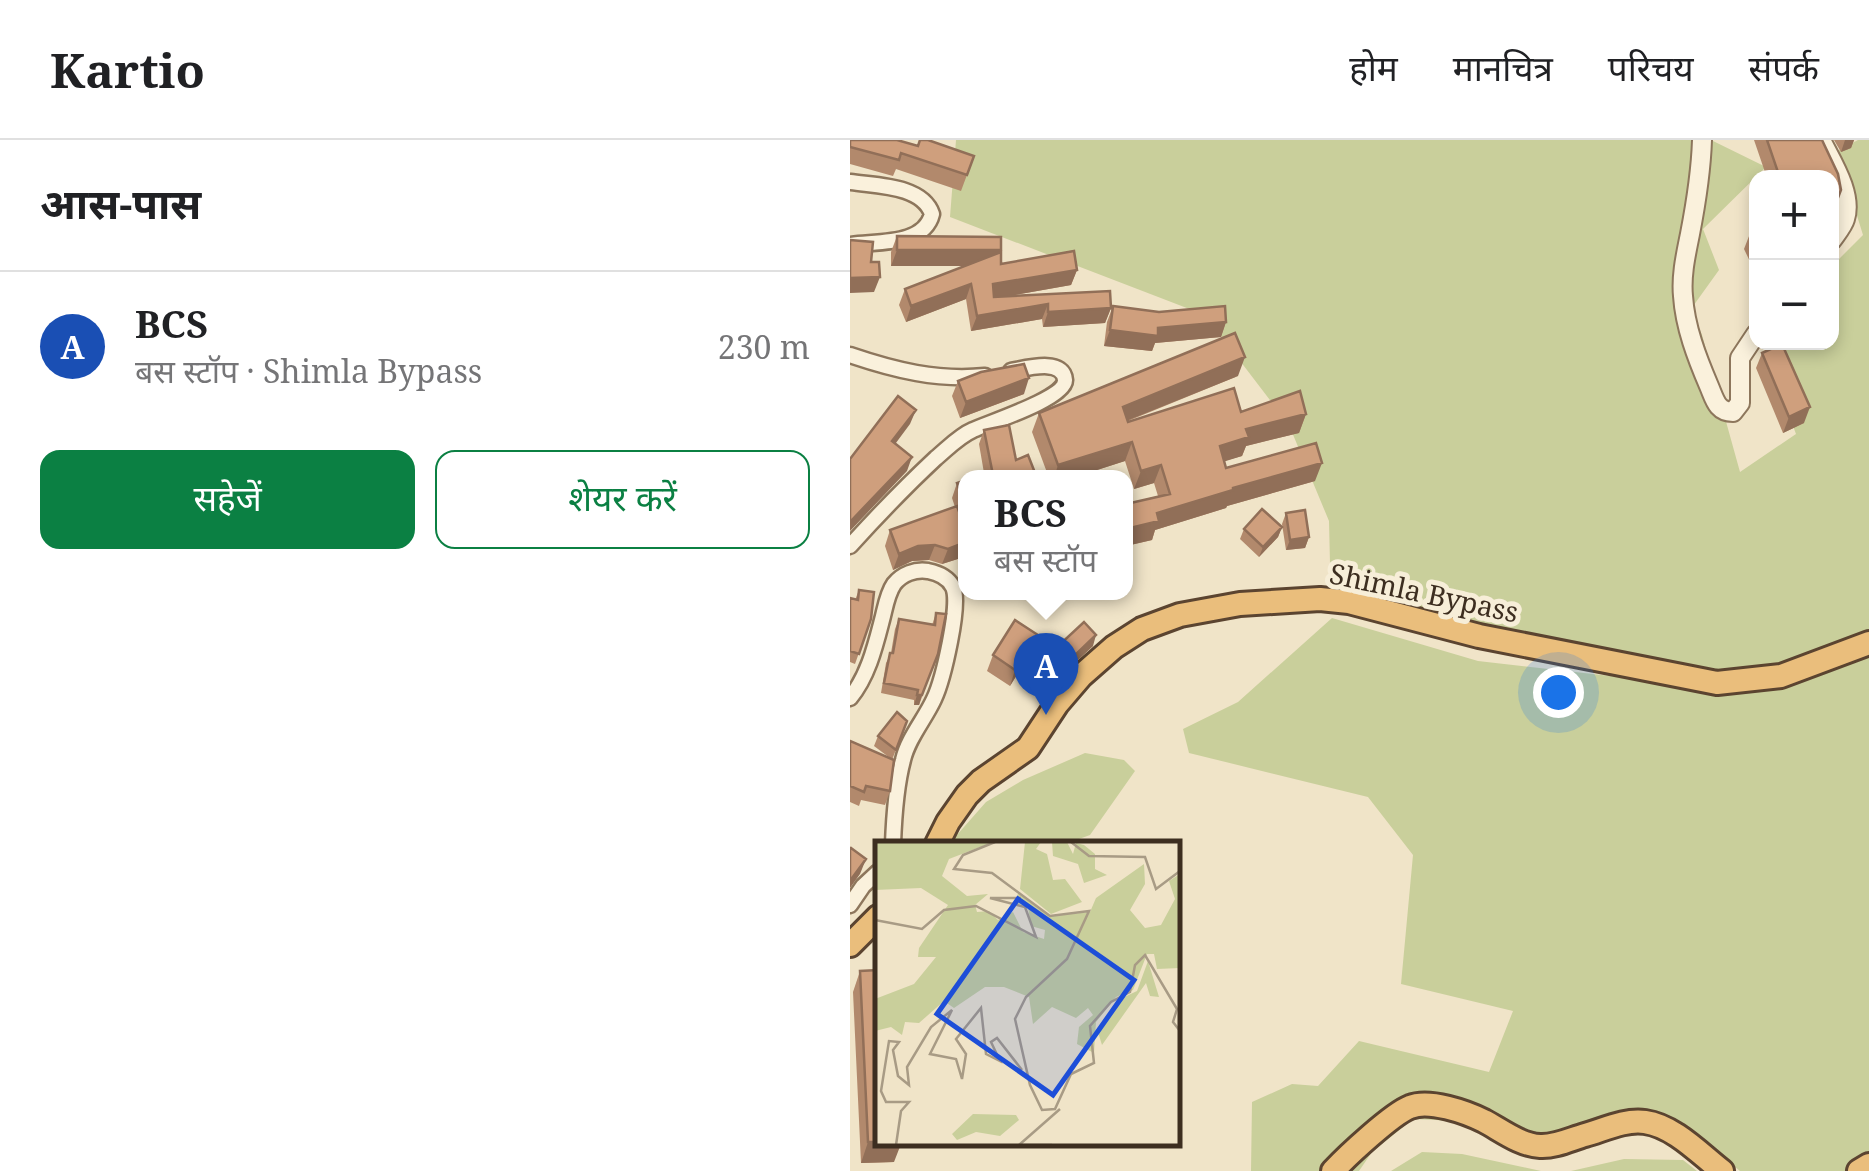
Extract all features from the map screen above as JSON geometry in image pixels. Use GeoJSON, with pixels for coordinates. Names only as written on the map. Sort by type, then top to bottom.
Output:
{"type":"FeatureCollection","features":[{"type":"Feature","properties":{"kind":"highway","name":"Shimla Bypass"},"geometry":{"type":"LineString","coordinates":[[938,841],[967,795],[1028,748],[1081,676],[1142,629],[1180,615],[1259,603],[1320,599],[1348,602],[1479,636],[1717,683],[1781,676],[1869,643]]}},
{"type":"Feature","properties":{"kind":"highway"},"geometry":{"type":"LineString","coordinates":[[850,945],[875,920]]}},
{"type":"Feature","properties":{"kind":"highway"},"geometry":{"type":"LineString","coordinates":[[1333,1171],[1396,1115],[1412,1106],[1427,1105],[1467,1112],[1536,1146],[1643,1121],[1660,1126],[1722,1171]]}},
{"type":"Feature","properties":{"kind":"highway"},"geometry":{"type":"LineString","coordinates":[[1859,1171],[1869,1165]]}},
{"type":"Feature","properties":{"kind":"street"},"geometry":{"type":"LineString","coordinates":[[1702,140],[1682,294],[1688,329],[1703,374],[1716,404],[1726,412],[1733,412],[1740,404],[1740,358],[1749,344]]}},
{"type":"Feature","properties":{"kind":"street"},"geometry":{"type":"LineString","coordinates":[[1821,140],[1835,170]]}},
{"type":"Feature","properties":{"kind":"street"},"geometry":{"type":"LineString","coordinates":[[1839,179],[1846,205],[1846,217],[1839,228]]}},
{"type":"Feature","properties":{"kind":"street"},"geometry":{"type":"LineString","coordinates":[[850,182],[908,192],[925,200],[932,214],[929,224],[916,234],[850,245]]}},
{"type":"Feature","properties":{"kind":"street"},"geometry":{"type":"LineString","coordinates":[[850,356],[909,372],[954,377],[1042,366],[1057,369],[1065,383],[1049,398],[955,440],[902,489],[850,546]]}},
{"type":"Feature","properties":{"kind":"street"},"geometry":{"type":"LineString","coordinates":[[850,698],[869,664],[893,585],[916,570],[946,577],[956,599],[955,614],[939,686],[902,760],[893,841]]}},
{"type":"Feature","properties":{"kind":"street"},"geometry":{"type":"LineString","coordinates":[[850,904],[875,875]]}},
{"type":"Feature","properties":{"kind":"green space"},"geometry":{"type":"Polygon","coordinates":[[[956,140],[1711,140],[1766,167],[1749,170],[1749,184],[1703,229],[1719,270],[1691,309],[1702,335],[1740,472],[1796,434],[1765,350],[1839,350],[1839,259],[1863,235],[1837,151],[1858,140],[1869,140],[1869,640],[1779,673],[1716,679],[1477,648],[1331,606],[1329,521],[1289,425],[1205,315],[950,217],[956,140]]]}},
{"type":"Feature","properties":{"kind":"green space"},"geometry":{"type":"Polygon","coordinates":[[[1332,618],[1478,661],[1717,688],[1869,649],[1869,1171],[1740,1171],[1696,1135],[1658,1122],[1527,1146],[1458,1121],[1413,1119],[1372,1152],[1359,1171],[1251,1171],[1252,1102],[1292,1084],[1318,1086],[1359,1041],[1489,1072],[1513,1011],[1401,984],[1413,855],[1368,797],[1189,753],[1183,729],[1238,702],[1332,618]]]}},
{"type":"Feature","properties":{"kind":"green space"},"geometry":{"type":"Polygon","coordinates":[[[1085,753],[1124,760],[1135,771],[1090,835],[1074,841],[952,841],[986,802],[1023,780],[1085,753]]]}},
{"type":"Feature","properties":{"kind":"green space"},"geometry":{"type":"Polygon","coordinates":[[[1422,1152],[1462,1154],[1541,1171],[1391,1171],[1422,1152]]]}},
{"type":"Feature","properties":{"kind":"green space"},"geometry":{"type":"Polygon","coordinates":[[[1624,1159],[1683,1160],[1697,1171],[1571,1171],[1624,1159]]]}},
{"type":"Feature","properties":{"kind":"building"},"geometry":{"type":"Polygon","coordinates":[[[850,140],[897,140],[918,146],[920,140],[928,140],[974,156],[967,175],[901,153],[899,160],[850,147],[850,140]]]}},
{"type":"Feature","properties":{"kind":"building"},"geometry":{"type":"Polygon","coordinates":[[[1767,140],[1822,140],[1836,170],[1777,170],[1767,140]]]}},
{"type":"Feature","properties":{"kind":"building"},"geometry":{"type":"Polygon","coordinates":[[[897,236],[1001,237],[1001,250],[897,250],[897,236]]]}},
{"type":"Feature","properties":{"kind":"building"},"geometry":{"type":"Polygon","coordinates":[[[850,240],[873,242],[871,262],[879,262],[880,277],[850,278],[850,240]]]}},
{"type":"Feature","properties":{"kind":"building"},"geometry":{"type":"Polygon","coordinates":[[[1074,251],[1077,270],[993,284],[994,297],[1110,291],[1111,308],[1048,312],[1048,304],[977,316],[971,284],[911,306],[905,289],[1001,252],[1001,264],[1074,251]]]}},
{"type":"Feature","properties":{"kind":"building"},"geometry":{"type":"Polygon","coordinates":[[[1113,306],[1159,312],[1225,306],[1226,322],[1158,328],[1158,336],[1110,330],[1113,306]]]}},
{"type":"Feature","properties":{"kind":"building"},"geometry":{"type":"Polygon","coordinates":[[[1235,333],[1245,357],[1123,407],[1128,422],[1234,388],[1241,412],[1300,391],[1306,414],[1246,429],[1249,437],[1220,446],[1226,468],[1316,443],[1322,463],[1157,513],[1159,521],[1133,527],[1133,502],[1170,494],[1161,465],[1141,471],[1132,442],[1058,465],[1039,413],[1235,333]]]}},
{"type":"Feature","properties":{"kind":"building"},"geometry":{"type":"Polygon","coordinates":[[[1785,350],[1810,407],[1789,417],[1762,353],[1785,350]]]}},
{"type":"Feature","properties":{"kind":"building"},"geometry":{"type":"Polygon","coordinates":[[[1024,364],[1029,378],[966,402],[958,381],[1024,364]]]}},
{"type":"Feature","properties":{"kind":"building"},"geometry":{"type":"Polygon","coordinates":[[[898,396],[916,410],[892,441],[912,457],[850,522],[850,459],[898,396]]]}},
{"type":"Feature","properties":{"kind":"building"},"geometry":{"type":"Polygon","coordinates":[[[1009,425],[1016,460],[1028,455],[1034,470],[992,470],[984,430],[1009,425]]]}},
{"type":"Feature","properties":{"kind":"building"},"geometry":{"type":"Polygon","coordinates":[[[958,509],[958,545],[948,549],[918,546],[899,554],[890,530],[958,509]]]}},
{"type":"Feature","properties":{"kind":"building"},"geometry":{"type":"Polygon","coordinates":[[[1262,509],[1282,527],[1263,547],[1244,529],[1262,509]]]}},
{"type":"Feature","properties":{"kind":"building"},"geometry":{"type":"Polygon","coordinates":[[[1305,510],[1309,537],[1290,540],[1286,513],[1305,510]]]}},
{"type":"Feature","properties":{"kind":"building"},"geometry":{"type":"Polygon","coordinates":[[[859,590],[874,592],[871,619],[859,654],[850,651],[850,598],[858,600],[859,590]]]}},
{"type":"Feature","properties":{"kind":"building"},"geometry":{"type":"Polygon","coordinates":[[[936,613],[946,614],[938,654],[922,695],[917,695],[918,690],[884,683],[899,619],[935,625],[936,613]]]}},
{"type":"Feature","properties":{"kind":"building"},"geometry":{"type":"Polygon","coordinates":[[[1015,620],[1038,635],[1015,670],[993,655],[1015,620]]]}},
{"type":"Feature","properties":{"kind":"building"},"geometry":{"type":"Polygon","coordinates":[[[1084,622],[1096,635],[1069,661],[1056,648],[1084,622]]]}},
{"type":"Feature","properties":{"kind":"building"},"geometry":{"type":"Polygon","coordinates":[[[897,712],[907,721],[896,750],[878,736],[897,712]]]}},
{"type":"Feature","properties":{"kind":"building"},"geometry":{"type":"Polygon","coordinates":[[[850,741],[894,760],[890,791],[866,786],[864,792],[850,786],[850,741]]]}},
{"type":"Feature","properties":{"kind":"building"},"geometry":{"type":"Polygon","coordinates":[[[850,849],[866,859],[850,881],[850,849]]]}},
{"type":"Feature","properties":{"kind":"building"},"geometry":{"type":"Polygon","coordinates":[[[875,970],[875,1142],[868,1142],[860,971],[875,970]]]}},
{"type":"Feature","properties":{"kind":"place","name":"BCS"},"geometry":{"type":"Point","coordinates":[1046,715]}}]}
